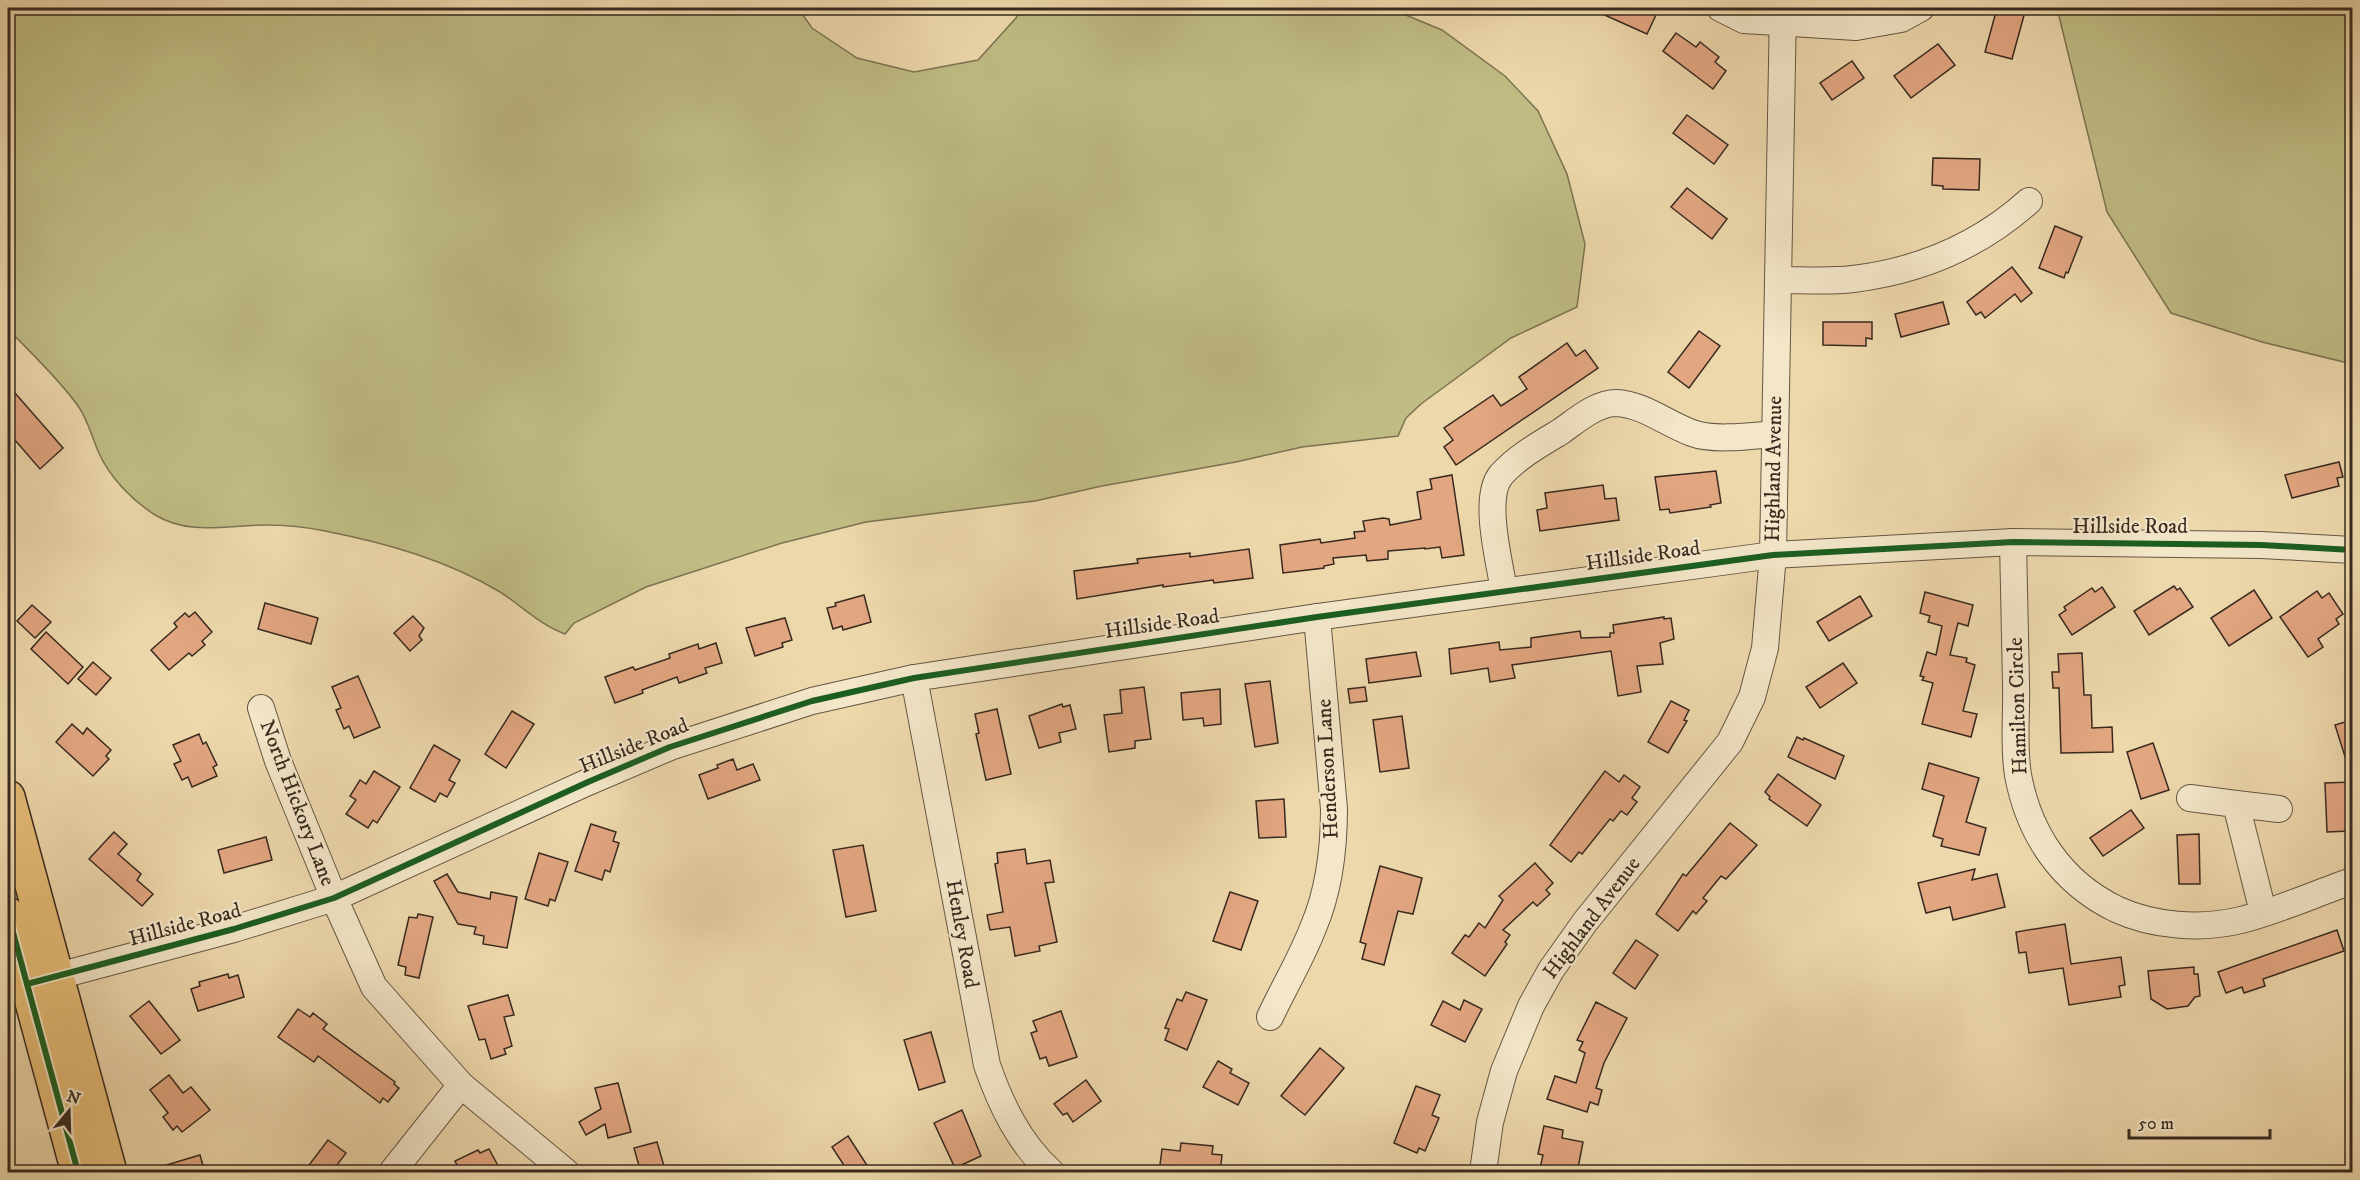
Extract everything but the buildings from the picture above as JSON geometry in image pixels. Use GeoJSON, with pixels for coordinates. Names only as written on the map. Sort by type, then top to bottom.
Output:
{"type":"FeatureCollection","features":[{"type":"Feature","properties":{"kind":"highway"},"geometry":{"type":"LineString","coordinates":[[8,797],[78,1173]]}},
{"type":"Feature","properties":{"kind":"highway"},"geometry":{"type":"LineString","coordinates":[[8,914],[42,980],[110,1173]]}},
{"type":"Feature","properties":{"kind":"street"},"geometry":{"type":"LineString","coordinates":[[1720,8],[1744,20],[1783,15],[1856,27],[1901,19],[1921,8]]}},
{"type":"Feature","properties":{"kind":"street","name":"Highland Avenue"},"geometry":{"type":"LineString","coordinates":[[1483,1173],[1491,1122],[1504,1071],[1531,1006],[1551,970],[1585,922],[1730,742],[1752,697],[1764,648],[1773,555],[1783,15]]}},
{"type":"Feature","properties":{"kind":"street"},"geometry":{"type":"LineString","coordinates":[[1779,280],[1852,279],[1922,265],[1966,246],[2005,223],[2030,201]]}},
{"type":"Feature","properties":{"kind":"street"},"geometry":{"type":"LineString","coordinates":[[1504,591],[1493,519],[1493,490],[1500,476],[1527,453],[1593,410],[1613,403],[1632,405],[1695,434],[1774,434]]}},
{"type":"Feature","properties":{"kind":"street","name":"Hillside Road"},"geometry":{"type":"LineString","coordinates":[[42,980],[234,929],[334,898],[670,747],[812,700],[914,678],[1317,617],[1773,555],[2013,542],[2250,545],[2352,550]]}},
{"type":"Feature","properties":{"kind":"street","name":"Hamilton Circle"},"geometry":{"type":"LineString","coordinates":[[2013,542],[2018,774],[2028,815],[2050,856],[2062,871],[2098,900],[2127,914],[2171,924],[2206,925],[2241,920],[2352,881]]}},
{"type":"Feature","properties":{"kind":"street","name":"Henderson Lane"},"geometry":{"type":"LineString","coordinates":[[1270,1017],[1314,927],[1330,871],[1334,837],[1334,809],[1317,617]]}},
{"type":"Feature","properties":{"kind":"street","name":"Henley Road"},"geometry":{"type":"LineString","coordinates":[[914,678],[987,1065],[999,1099],[1015,1130],[1047,1171]]}},
{"type":"Feature","properties":{"kind":"street","name":"North Hickory Lane"},"geometry":{"type":"LineString","coordinates":[[261,708],[278,760],[334,898],[374,987],[461,1085],[566,1173]]}},
{"type":"Feature","properties":{"kind":"street"},"geometry":{"type":"LineString","coordinates":[[2190,798],[2279,810]]}},
{"type":"Feature","properties":{"kind":"street"},"geometry":{"type":"LineString","coordinates":[[2236,804],[2263,912]]}},
{"type":"Feature","properties":{"kind":"street"},"geometry":{"type":"LineString","coordinates":[[392,1173],[461,1085]]}},
{"type":"Feature","properties":{"kind":"shaded area"},"geometry":{"type":"Polygon","coordinates":[[[8,8],[798,8],[812,28],[857,58],[914,72],[978,60],[1016,18],[1021,8],[1389,8],[1442,30],[1505,76],[1538,111],[1567,174],[1585,244],[1577,307],[1511,338],[1421,404],[1406,418],[1398,436],[1302,447],[1035,501],[866,522],[782,543],[646,587],[574,623],[565,634],[547,626],[500,592],[480,581],[416,554],[371,541],[303,527],[266,525],[209,528],[182,525],[155,515],[122,487],[108,470],[87,422],[71,396],[8,329],[8,8]]]}},
{"type":"Feature","properties":{"kind":"shaded area"},"geometry":{"type":"Polygon","coordinates":[[[2057,8],[2352,8],[2352,364],[2262,342],[2171,313],[2107,212],[2057,8]]]}},
{"type":"Feature","properties":{"kind":"cycle path"},"geometry":{"type":"LineString","coordinates":[[27,984],[234,929],[334,898],[670,747],[812,701],[914,678],[1317,617],[1773,555],[2013,542],[2262,545],[2352,550]]}},
{"type":"Feature","properties":{"kind":"cycle path"},"geometry":{"type":"LineString","coordinates":[[8,914],[78,1172]]}}]}
